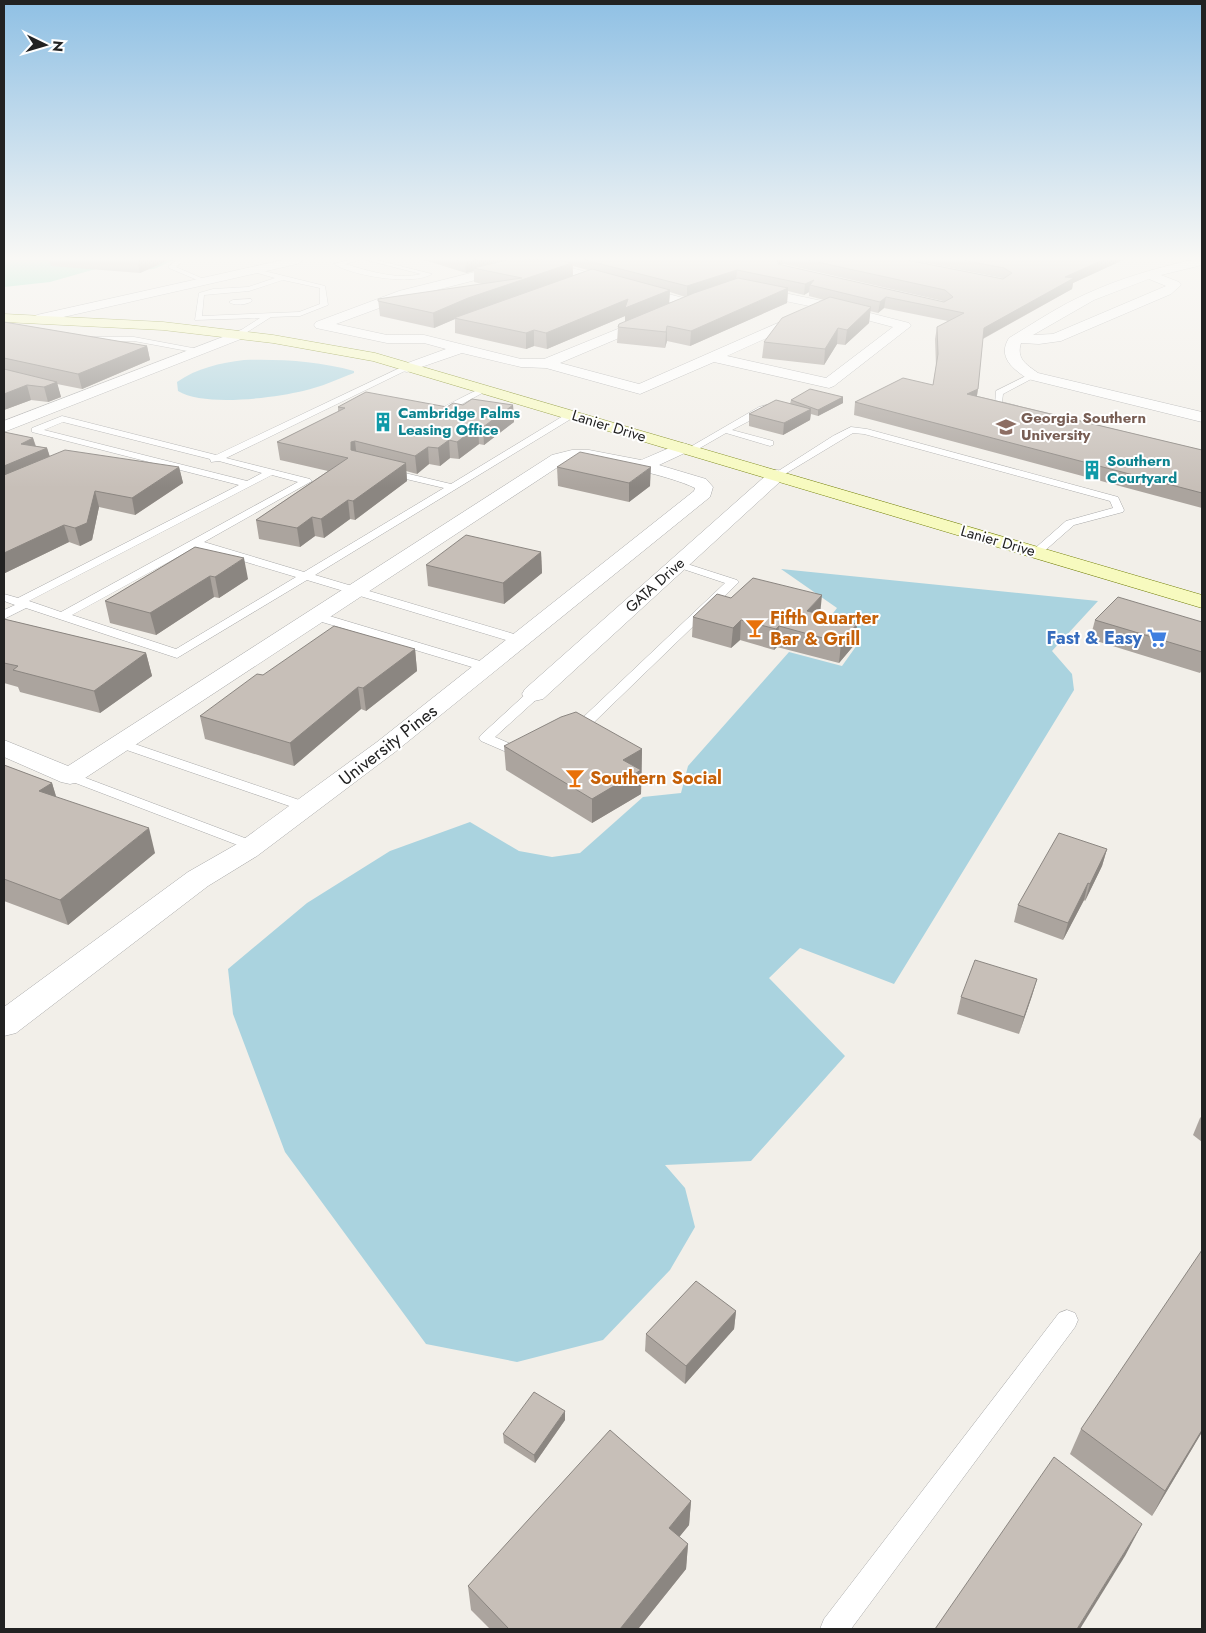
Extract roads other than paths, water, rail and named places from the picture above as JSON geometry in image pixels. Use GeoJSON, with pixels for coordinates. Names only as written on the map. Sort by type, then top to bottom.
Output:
{"type":"FeatureCollection","features":[{"type":"Feature","properties":{"kind":"street"},"geometry":{"type":"LineString","coordinates":[[4,427],[235,336]]}},
{"type":"Feature","properties":{"kind":"street","name":"Lanier Drive"},"geometry":{"type":"LineString","coordinates":[[254,336],[375,357],[1202,602]]}},
{"type":"Feature","properties":{"kind":"street"},"geometry":{"type":"LineString","coordinates":[[374,336],[387,339],[424,339],[459,350],[521,363],[546,364],[640,389],[759,336]]}},
{"type":"Feature","properties":{"kind":"street"},"geometry":{"type":"LineString","coordinates":[[424,339],[431,336]]}},
{"type":"Feature","properties":{"kind":"street"},"geometry":{"type":"LineString","coordinates":[[546,364],[611,336]]}},
{"type":"Feature","properties":{"kind":"street"},"geometry":{"type":"LineString","coordinates":[[712,357],[829,384],[891,336]]}},
{"type":"Feature","properties":{"kind":"street"},"geometry":{"type":"LineString","coordinates":[[1022,336],[1014,341],[1011,353],[1014,363],[1202,417]]}},
{"type":"Feature","properties":{"kind":"street"},"geometry":{"type":"LineString","coordinates":[[1019,338],[1038,340],[1060,336]]}},
{"type":"Feature","properties":{"kind":"street"},"geometry":{"type":"LineString","coordinates":[[407,368],[459,350]]}},
{"type":"Feature","properties":{"kind":"street"},"geometry":{"type":"LineString","coordinates":[[1038,371],[1202,404]]}},
{"type":"Feature","properties":{"kind":"street"},"geometry":{"type":"LineString","coordinates":[[57,390],[84,396]]}},
{"type":"Feature","properties":{"kind":"street"},"geometry":{"type":"LineString","coordinates":[[643,466],[685,449]]}},
{"type":"Feature","properties":{"kind":"street","name":"University Pines"},"geometry":{"type":"LineString","coordinates":[[4,1024],[198,880],[253,846],[386,747],[703,494],[704,486],[700,483],[643,466],[589,455],[572,455],[558,459],[70,776]]}},
{"type":"Feature","properties":{"kind":"street","name":"GATA Drive"},"geometry":{"type":"LineString","coordinates":[[534,694],[777,475]]}},
{"type":"Feature","properties":{"kind":"street"},"geometry":{"type":"LineString","coordinates":[[4,748],[70,776]]}},
{"type":"Feature","properties":{"kind":"lane"},"geometry":{"type":"LineString","coordinates":[[114,339],[118,336]]}},
{"type":"Feature","properties":{"kind":"lane"},"geometry":{"type":"LineString","coordinates":[[81,338],[100,340],[134,339],[198,351]]}},
{"type":"Feature","properties":{"kind":"lane"},"geometry":{"type":"LineString","coordinates":[[100,340],[99,343],[125,348]]}},
{"type":"Feature","properties":{"kind":"lane"},"geometry":{"type":"LineString","coordinates":[[192,470],[407,368]]}},
{"type":"Feature","properties":{"kind":"lane"},"geometry":{"type":"LineString","coordinates":[[1026,410],[998,403],[999,393],[1038,371]]}},
{"type":"Feature","properties":{"kind":"lane"},"geometry":{"type":"LineString","coordinates":[[434,408],[444,410],[484,390]]}},
{"type":"Feature","properties":{"kind":"lane"},"geometry":{"type":"LineString","coordinates":[[356,392],[376,396]]}},
{"type":"Feature","properties":{"kind":"lane"},"geometry":{"type":"LineString","coordinates":[[685,449],[762,409],[776,407]]}},
{"type":"Feature","properties":{"kind":"lane"},"geometry":{"type":"LineString","coordinates":[[4,597],[177,654],[571,415]]}},
{"type":"Feature","properties":{"kind":"lane"},"geometry":{"type":"LineString","coordinates":[[62,616],[307,481],[62,419],[35,430],[248,484]]}},
{"type":"Feature","properties":{"kind":"lane"},"geometry":{"type":"LineString","coordinates":[[724,430],[770,443]]}},
{"type":"Feature","properties":{"kind":"lane"},"geometry":{"type":"LineString","coordinates":[[777,475],[851,430],[864,431],[1114,499],[1119,510],[1070,523],[1037,552]]}},
{"type":"Feature","properties":{"kind":"lane"},"geometry":{"type":"LineString","coordinates":[[86,455],[104,447]]}},
{"type":"Feature","properties":{"kind":"lane"},"geometry":{"type":"LineString","coordinates":[[376,469],[452,487]]}},
{"type":"Feature","properties":{"kind":"lane"},"geometry":{"type":"LineString","coordinates":[[4,615],[22,603],[271,472]]}},
{"type":"Feature","properties":{"kind":"lane"},"geometry":{"type":"LineString","coordinates":[[195,543],[520,640]]}},
{"type":"Feature","properties":{"kind":"lane"},"geometry":{"type":"LineString","coordinates":[[556,736],[581,727],[738,583],[678,564]]}},
{"type":"Feature","properties":{"kind":"lane"},"geometry":{"type":"LineString","coordinates":[[316,616],[486,667]]}},
{"type":"Feature","properties":{"kind":"lane"},"geometry":{"type":"LineString","coordinates":[[534,694],[486,738],[511,750],[539,741]]}},
{"type":"Feature","properties":{"kind":"lane"},"geometry":{"type":"LineString","coordinates":[[120,743],[306,807]]}},
{"type":"Feature","properties":{"kind":"lane"},"geometry":{"type":"LineString","coordinates":[[70,776],[253,846]]}},
{"type":"Feature","properties":{"kind":"lane"},"geometry":{"type":"LineString","coordinates":[[834,1629],[1067,1320]]}},
{"type":"Feature","properties":{"kind":"water"},"geometry":{"type":"Polygon","coordinates":[[[244,360],[286,360],[313,363],[354,371],[354,373],[323,385],[290,394],[239,400],[204,399],[178,391],[177,382],[193,373],[218,365],[244,360]]]}},
{"type":"Feature","properties":{"kind":"water"},"geometry":{"type":"Polygon","coordinates":[[[781,569],[1098,601],[1052,651],[1072,674],[1074,690],[894,984],[800,948],[769,978],[845,1056],[751,1161],[665,1165],[685,1188],[695,1227],[670,1270],[603,1340],[517,1362],[426,1344],[285,1152],[233,1014],[228,969],[307,903],[390,851],[470,822],[519,851],[552,857],[580,853],[643,797],[681,793],[688,766],[789,652],[842,666],[857,645],[817,634],[837,608],[781,569]]]}},
{"type":"Feature","properties":{"kind":"place","name":"Cambridge Palms Leasing Office"},"geometry":{"type":"Point","coordinates":[383,422]}},
{"type":"Feature","properties":{"kind":"place","name":"Georgia Southern University"},"geometry":{"type":"Point","coordinates":[1006,427]}},
{"type":"Feature","properties":{"kind":"place","name":"Southern Courtyard"},"geometry":{"type":"Point","coordinates":[1092,470]}},
{"type":"Feature","properties":{"kind":"place","name":"Fifth Quarter Bar & Grill"},"geometry":{"type":"Point","coordinates":[755,628]}},
{"type":"Feature","properties":{"kind":"place","name":"Fast & Easy"},"geometry":{"type":"Point","coordinates":[1157,638]}},
{"type":"Feature","properties":{"kind":"place","name":"Southern Social"},"geometry":{"type":"Point","coordinates":[575,778]}}]}
